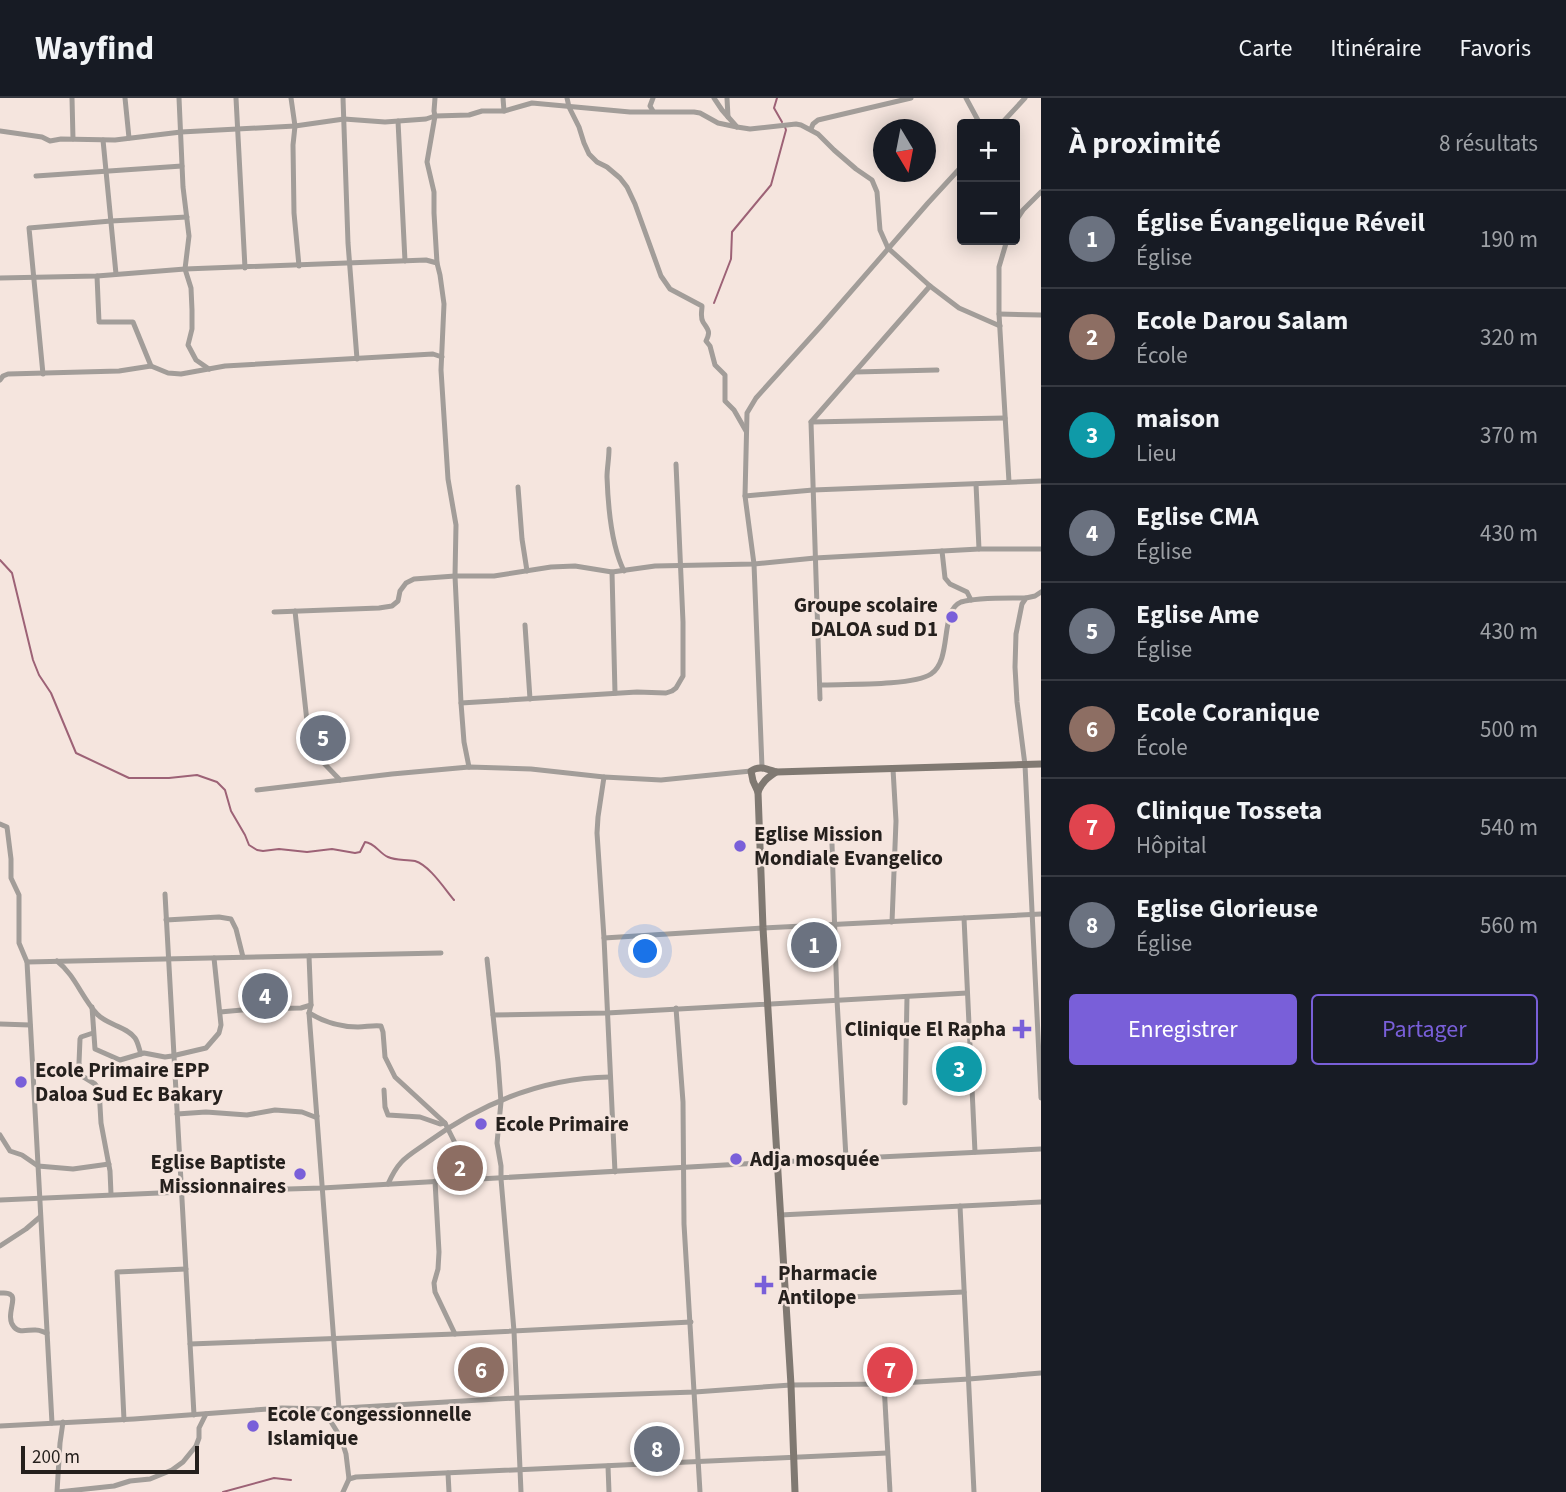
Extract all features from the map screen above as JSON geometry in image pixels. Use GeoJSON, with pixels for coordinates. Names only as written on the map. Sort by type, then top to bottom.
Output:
{"type":"FeatureCollection","features":[{"type":"Feature","properties":{"kind":"street"},"geometry":{"type":"LineString","coordinates":[[72,98],[73,139]]}},
{"type":"Feature","properties":{"kind":"street"},"geometry":{"type":"LineString","coordinates":[[125,98],[129,138]]}},
{"type":"Feature","properties":{"kind":"street"},"geometry":{"type":"LineString","coordinates":[[179,98],[189,236],[185,269],[191,288],[192,329],[188,345],[196,360],[209,369]]}},
{"type":"Feature","properties":{"kind":"street"},"geometry":{"type":"LineString","coordinates":[[236,98],[245,268]]}},
{"type":"Feature","properties":{"kind":"street"},"geometry":{"type":"LineString","coordinates":[[291,98],[295,126],[293,193],[299,266]]}},
{"type":"Feature","properties":{"kind":"street"},"geometry":{"type":"LineString","coordinates":[[343,98],[352,322],[357,359]]}},
{"type":"Feature","properties":{"kind":"street"},"geometry":{"type":"LineString","coordinates":[[435,98],[435,116],[427,162],[434,192],[437,263],[444,303],[442,357],[448,479],[456,525],[455,576],[461,703],[468,767]]}},
{"type":"Feature","properties":{"kind":"street"},"geometry":{"type":"LineString","coordinates":[[503,98],[504,111]]}},
{"type":"Feature","properties":{"kind":"street"},"geometry":{"type":"LineString","coordinates":[[567,98],[589,154],[620,178],[627,187],[661,276],[670,289],[702,306],[703,322],[709,330],[706,341],[715,365],[725,375],[725,401],[734,410],[746,431]]}},
{"type":"Feature","properties":{"kind":"street"},"geometry":{"type":"LineString","coordinates":[[653,98],[650,106],[653,111]]}},
{"type":"Feature","properties":{"kind":"street"},"geometry":{"type":"LineString","coordinates":[[715,98],[737,127]]}},
{"type":"Feature","properties":{"kind":"street"},"geometry":{"type":"LineString","coordinates":[[727,98],[728,117]]}},
{"type":"Feature","properties":{"kind":"street"},"geometry":{"type":"LineString","coordinates":[[811,129],[818,120],[911,98]]}},
{"type":"Feature","properties":{"kind":"street"},"geometry":{"type":"LineString","coordinates":[[966,98],[977,119]]}},
{"type":"Feature","properties":{"kind":"street"},"geometry":{"type":"LineString","coordinates":[[1006,119],[1026,98]]}},
{"type":"Feature","properties":{"kind":"street"},"geometry":{"type":"LineString","coordinates":[[0,131],[42,137],[50,141],[103,140],[181,132],[295,126],[344,119],[426,119],[435,116],[469,115],[482,111],[504,111],[533,103],[630,112],[700,113],[718,123],[750,129],[796,124],[818,134],[872,180],[877,192],[880,230],[888,248],[959,308],[1000,326]]}},
{"type":"Feature","properties":{"kind":"street"},"geometry":{"type":"LineString","coordinates":[[398,121],[405,261]]}},
{"type":"Feature","properties":{"kind":"street"},"geometry":{"type":"LineString","coordinates":[[103,140],[116,274]]}},
{"type":"Feature","properties":{"kind":"street"},"geometry":{"type":"LineString","coordinates":[[36,176],[182,166]]}},
{"type":"Feature","properties":{"kind":"street"},"geometry":{"type":"LineString","coordinates":[[761,767],[754,564],[745,496],[747,413],[756,398],[957,172]]}},
{"type":"Feature","properties":{"kind":"street"},"geometry":{"type":"LineString","coordinates":[[1020,214],[1041,192]]}},
{"type":"Feature","properties":{"kind":"street"},"geometry":{"type":"LineString","coordinates":[[43,374],[29,228],[111,220],[187,217]]}},
{"type":"Feature","properties":{"kind":"street"},"geometry":{"type":"LineString","coordinates":[[1005,245],[999,267],[999,314],[1009,482]]}},
{"type":"Feature","properties":{"kind":"street"},"geometry":{"type":"LineString","coordinates":[[0,278],[426,260],[437,263]]}},
{"type":"Feature","properties":{"kind":"street"},"geometry":{"type":"LineString","coordinates":[[97,276],[99,322],[134,322],[151,366]]}},
{"type":"Feature","properties":{"kind":"street"},"geometry":{"type":"LineString","coordinates":[[820,699],[811,422],[930,286]]}},
{"type":"Feature","properties":{"kind":"street"},"geometry":{"type":"LineString","coordinates":[[999,314],[1041,315]]}},
{"type":"Feature","properties":{"kind":"street"},"geometry":{"type":"LineString","coordinates":[[0,380],[5,374],[119,371],[151,366],[168,373],[181,374],[276,363],[433,354],[442,357]]}},
{"type":"Feature","properties":{"kind":"street"},"geometry":{"type":"LineString","coordinates":[[855,372],[937,370]]}},
{"type":"Feature","properties":{"kind":"street"},"geometry":{"type":"LineString","coordinates":[[811,422],[1006,418]]}},
{"type":"Feature","properties":{"kind":"street"},"geometry":{"type":"LineString","coordinates":[[609,449],[607,475],[610,512],[616,550],[624,571]]}},
{"type":"Feature","properties":{"kind":"street"},"geometry":{"type":"LineString","coordinates":[[461,703],[637,692],[666,693],[676,688],[683,677],[676,464]]}},
{"type":"Feature","properties":{"kind":"street"},"geometry":{"type":"LineString","coordinates":[[745,496],[813,490],[1041,481]]}},
{"type":"Feature","properties":{"kind":"street"},"geometry":{"type":"LineString","coordinates":[[976,484],[979,549]]}},
{"type":"Feature","properties":{"kind":"street"},"geometry":{"type":"LineString","coordinates":[[518,487],[527,571]]}},
{"type":"Feature","properties":{"kind":"street"},"geometry":{"type":"LineString","coordinates":[[274,612],[393,606],[406,583],[414,579],[487,577],[564,566],[612,572],[655,566],[754,564],[979,549],[1041,549]]}},
{"type":"Feature","properties":{"kind":"street"},"geometry":{"type":"LineString","coordinates":[[942,551],[944,578],[967,592],[971,600]]}},
{"type":"Feature","properties":{"kind":"street"},"geometry":{"type":"LineString","coordinates":[[612,572],[615,694]]}},
{"type":"Feature","properties":{"kind":"street"},"geometry":{"type":"LineString","coordinates":[[820,685],[912,681],[928,676],[936,671],[941,663],[951,611],[958,603],[1026,598],[1041,592]]}},
{"type":"Feature","properties":{"kind":"street"},"geometry":{"type":"LineString","coordinates":[[1026,598],[1022,604],[1015,650],[1017,702],[1026,765],[1041,1098]]}},
{"type":"Feature","properties":{"kind":"street"},"geometry":{"type":"LineString","coordinates":[[295,611],[312,748],[340,780]]}},
{"type":"Feature","properties":{"kind":"street"},"geometry":{"type":"LineString","coordinates":[[526,625],[530,699]]}},
{"type":"Feature","properties":{"kind":"street"},"geometry":{"type":"LineString","coordinates":[[257,790],[468,767],[531,769],[661,780],[751,771],[761,767],[776,772],[1041,764]]}},
{"type":"Feature","properties":{"kind":"street"},"geometry":{"type":"LineString","coordinates":[[892,922],[896,821],[893,769]]}},
{"type":"Feature","properties":{"kind":"street"},"geometry":{"type":"LineString","coordinates":[[751,771],[758,792],[763,928],[795,1492]]}},
{"type":"Feature","properties":{"kind":"street"},"geometry":{"type":"LineString","coordinates":[[758,792],[761,784],[776,772]]}},
{"type":"Feature","properties":{"kind":"street"},"geometry":{"type":"LineString","coordinates":[[604,777],[597,833],[615,1172]]}},
{"type":"Feature","properties":{"kind":"street"},"geometry":{"type":"LineString","coordinates":[[1,822],[8,832],[12,878],[19,895],[19,943],[27,962],[52,1423]]}},
{"type":"Feature","properties":{"kind":"street"},"geometry":{"type":"LineString","coordinates":[[832,844],[846,1158]]}},
{"type":"Feature","properties":{"kind":"street"},"geometry":{"type":"LineString","coordinates":[[165,894],[194,1415]]}},
{"type":"Feature","properties":{"kind":"street"},"geometry":{"type":"LineString","coordinates":[[604,938],[1041,914]]}},
{"type":"Feature","properties":{"kind":"street"},"geometry":{"type":"LineString","coordinates":[[166,920],[219,917],[231,919],[243,957]]}},
{"type":"Feature","properties":{"kind":"street"},"geometry":{"type":"LineString","coordinates":[[964,918],[975,1152]]}},
{"type":"Feature","properties":{"kind":"street"},"geometry":{"type":"LineString","coordinates":[[27,962],[441,953]]}},
{"type":"Feature","properties":{"kind":"street"},"geometry":{"type":"LineString","coordinates":[[309,956],[309,1013],[339,1409]]}},
{"type":"Feature","properties":{"kind":"street"},"geometry":{"type":"LineString","coordinates":[[92,1007],[96,1051],[120,1060],[141,1054],[165,1056],[200,1050],[211,1044],[220,1030],[214,958]]}},
{"type":"Feature","properties":{"kind":"street"},"geometry":{"type":"LineString","coordinates":[[487,959],[498,1062],[500,1102],[497,1143],[514,1331],[521,1492]]}},
{"type":"Feature","properties":{"kind":"street"},"geometry":{"type":"LineString","coordinates":[[57,961],[69,971],[80,992],[105,1021],[135,1038],[141,1054]]}},
{"type":"Feature","properties":{"kind":"street"},"geometry":{"type":"LineString","coordinates":[[493,1015],[607,1013],[967,993]]}},
{"type":"Feature","properties":{"kind":"street"},"geometry":{"type":"LineString","coordinates":[[905,1103],[907,997]]}},
{"type":"Feature","properties":{"kind":"street"},"geometry":{"type":"LineString","coordinates":[[220,1012],[301,1008],[311,1005]]}},
{"type":"Feature","properties":{"kind":"street"},"geometry":{"type":"LineString","coordinates":[[676,1008],[683,1102],[684,1224],[700,1492]]}},
{"type":"Feature","properties":{"kind":"street"},"geometry":{"type":"LineString","coordinates":[[309,1013],[338,1025],[381,1026],[385,1058],[395,1077],[447,1126],[467,1161],[474,1180]]}},
{"type":"Feature","properties":{"kind":"street"},"geometry":{"type":"LineString","coordinates":[[0,1024],[30,1025]]}},
{"type":"Feature","properties":{"kind":"street"},"geometry":{"type":"LineString","coordinates":[[93,1033],[81,1037],[79,1063],[82,1076],[99,1089],[101,1122],[110,1164],[111,1195]]}},
{"type":"Feature","properties":{"kind":"street"},"geometry":{"type":"LineString","coordinates":[[388,1184],[393,1172],[404,1159],[447,1126],[477,1111],[517,1094],[552,1084],[573,1079],[610,1077]]}},
{"type":"Feature","properties":{"kind":"street"},"geometry":{"type":"LineString","coordinates":[[384,1090],[387,1113],[391,1116],[420,1117],[447,1126]]}},
{"type":"Feature","properties":{"kind":"street"},"geometry":{"type":"LineString","coordinates":[[177,1114],[206,1112],[247,1115],[275,1110],[317,1116]]}},
{"type":"Feature","properties":{"kind":"street"},"geometry":{"type":"LineString","coordinates":[[0,1135],[10,1151],[22,1155],[38,1166],[73,1169],[110,1164]]}},
{"type":"Feature","properties":{"kind":"street"},"geometry":{"type":"LineString","coordinates":[[0,1200],[323,1188],[1041,1149]]}},
{"type":"Feature","properties":{"kind":"street"},"geometry":{"type":"LineString","coordinates":[[435,1181],[439,1259],[434,1283],[438,1300],[455,1334]]}},
{"type":"Feature","properties":{"kind":"street"},"geometry":{"type":"LineString","coordinates":[[780,1215],[1041,1202]]}},
{"type":"Feature","properties":{"kind":"street"},"geometry":{"type":"LineString","coordinates":[[960,1206],[974,1492]]}},
{"type":"Feature","properties":{"kind":"street"},"geometry":{"type":"LineString","coordinates":[[0,1246],[41,1217]]}},
{"type":"Feature","properties":{"kind":"street"},"geometry":{"type":"LineString","coordinates":[[124,1420],[117,1272],[186,1269]]}},
{"type":"Feature","properties":{"kind":"street"},"geometry":{"type":"LineString","coordinates":[[848,1297],[964,1292]]}},
{"type":"Feature","properties":{"kind":"street"},"geometry":{"type":"LineString","coordinates":[[0,1293],[12,1297],[10,1313],[15,1329],[47,1333]]}},
{"type":"Feature","properties":{"kind":"street"},"geometry":{"type":"LineString","coordinates":[[190,1344],[691,1322]]}},
{"type":"Feature","properties":{"kind":"street"},"geometry":{"type":"LineString","coordinates":[[0,1426],[282,1408],[339,1409],[791,1385],[884,1384],[1041,1373]]}},
{"type":"Feature","properties":{"kind":"street"},"geometry":{"type":"LineString","coordinates":[[884,1384],[890,1492]]}},
{"type":"Feature","properties":{"kind":"street"},"geometry":{"type":"LineString","coordinates":[[327,1409],[328,1417],[344,1447],[349,1479],[343,1492]]}},
{"type":"Feature","properties":{"kind":"street"},"geometry":{"type":"LineString","coordinates":[[63,1423],[58,1492],[114,1486],[150,1479],[172,1470],[183,1462],[196,1446],[199,1428],[206,1414]]}},
{"type":"Feature","properties":{"kind":"street"},"geometry":{"type":"LineString","coordinates":[[349,1479],[887,1453]]}},
{"type":"Feature","properties":{"kind":"street"},"geometry":{"type":"LineString","coordinates":[[608,1466],[609,1492]]}},
{"type":"Feature","properties":{"kind":"street"},"geometry":{"type":"LineString","coordinates":[[448,1473],[449,1492]]}},
{"type":"Feature","properties":{"kind":"waterway"},"geometry":{"type":"LineString","coordinates":[[777,98],[774,108],[782,122]]}},
{"type":"Feature","properties":{"kind":"waterway"},"geometry":{"type":"LineString","coordinates":[[714,303],[731,259],[732,232],[771,185],[785,127]]}},
{"type":"Feature","properties":{"kind":"waterway"},"geometry":{"type":"LineString","coordinates":[[0,560],[12,573],[33,660],[51,693],[76,753],[129,778],[197,775],[217,782],[225,790],[231,811],[249,845],[257,850],[307,852],[332,849],[355,853],[360,852],[365,842],[391,858],[420,863],[436,877],[454,900]]}},
{"type":"Feature","properties":{"kind":"waterway"},"geometry":{"type":"LineString","coordinates":[[223,1492],[274,1478],[291,1480]]}},
{"type":"Feature","properties":{"kind":"place","name":"Groupe scolaire DALOA sud D1"},"geometry":{"type":"Point","coordinates":[952,617]}},
{"type":"Feature","properties":{"kind":"place","name":"Eglise Ame"},"geometry":{"type":"Point","coordinates":[323,738]}},
{"type":"Feature","properties":{"kind":"place","name":"Eglise Mission Mondiale Evangelico"},"geometry":{"type":"Point","coordinates":[740,846]}},
{"type":"Feature","properties":{"kind":"place","name":"Église Évangelique Réveil"},"geometry":{"type":"Point","coordinates":[814,945]}},
{"type":"Feature","properties":{"kind":"place","name":"Eglise CMA"},"geometry":{"type":"Point","coordinates":[265,996]}},
{"type":"Feature","properties":{"kind":"place","name":"Clinique El Rapha"},"geometry":{"type":"Point","coordinates":[1022,1029]}},
{"type":"Feature","properties":{"kind":"place","name":"maison"},"geometry":{"type":"Point","coordinates":[959,1069]}},
{"type":"Feature","properties":{"kind":"place","name":"Ecole Primaire EPP Daloa Sud Ec Bakary"},"geometry":{"type":"Point","coordinates":[21,1082]}},
{"type":"Feature","properties":{"kind":"place","name":"Ecole Primaire"},"geometry":{"type":"Point","coordinates":[481,1124]}},
{"type":"Feature","properties":{"kind":"place","name":"Adja mosquée"},"geometry":{"type":"Point","coordinates":[736,1159]}},
{"type":"Feature","properties":{"kind":"place","name":"Ecole Darou Salam"},"geometry":{"type":"Point","coordinates":[460,1168]}},
{"type":"Feature","properties":{"kind":"place","name":"Eglise Baptiste Missionnaires"},"geometry":{"type":"Point","coordinates":[300,1174]}},
{"type":"Feature","properties":{"kind":"place","name":"Pharmacie Antilope"},"geometry":{"type":"Point","coordinates":[764,1285]}},
{"type":"Feature","properties":{"kind":"place","name":"Ecole Coranique"},"geometry":{"type":"Point","coordinates":[481,1370]}},
{"type":"Feature","properties":{"kind":"place","name":"Clinique Tosseta"},"geometry":{"type":"Point","coordinates":[890,1370]}},
{"type":"Feature","properties":{"kind":"place","name":"Ecole Congessionnelle Islamique"},"geometry":{"type":"Point","coordinates":[253,1426]}},
{"type":"Feature","properties":{"kind":"place","name":"Eglise Glorieuse"},"geometry":{"type":"Point","coordinates":[657,1449]}}]}
